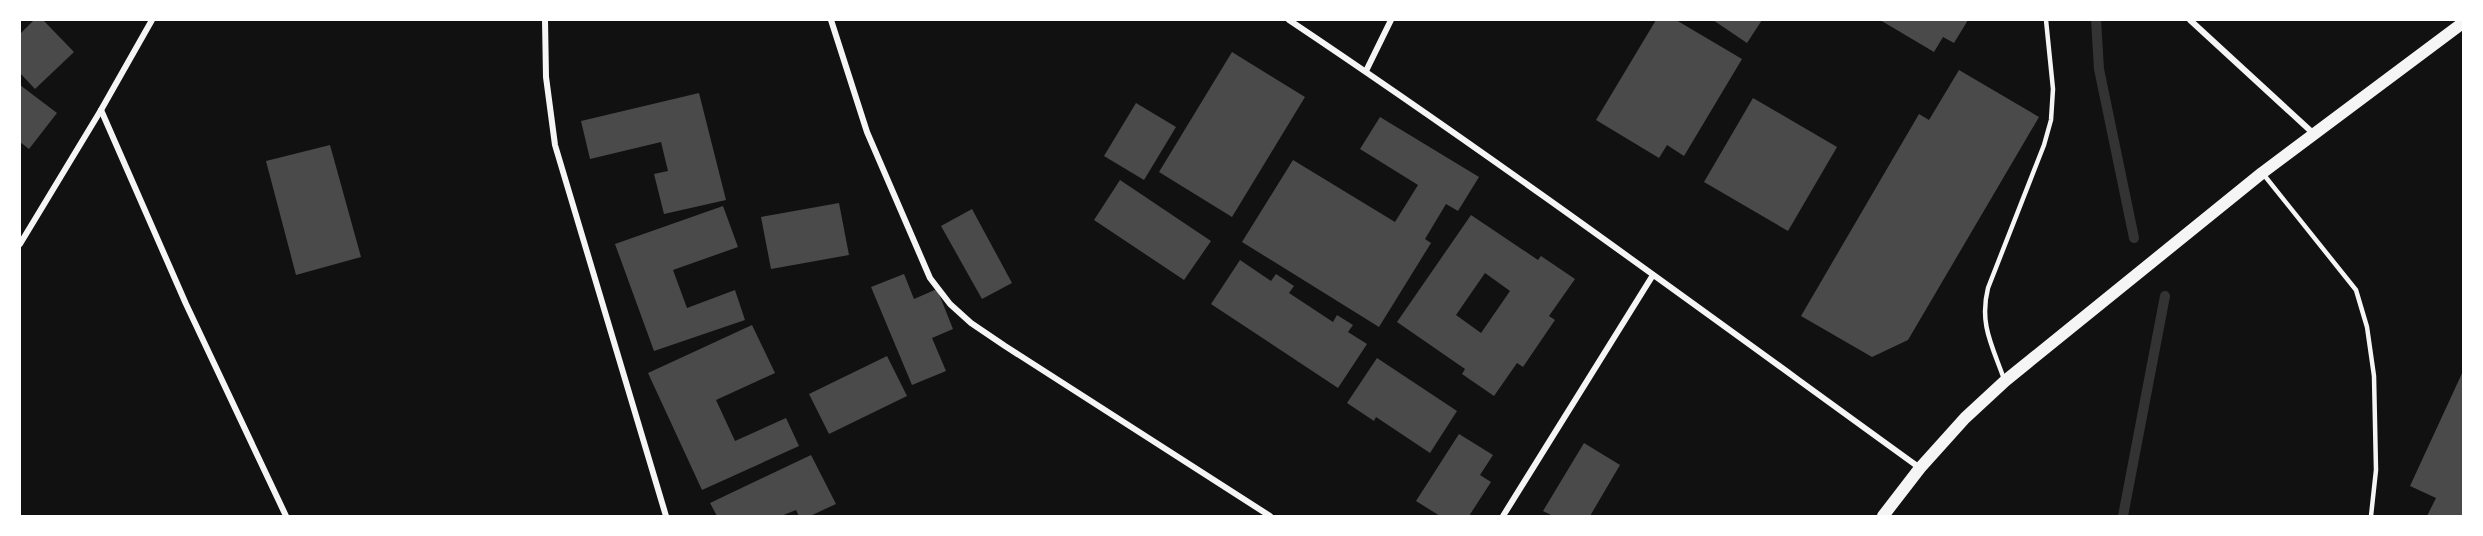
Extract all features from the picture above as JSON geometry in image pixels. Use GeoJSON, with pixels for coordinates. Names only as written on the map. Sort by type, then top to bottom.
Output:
{"type":"FeatureCollection","features":[{"type":"Feature","properties":{"kind":"main road"},"geometry":{"type":"LineString","coordinates":[[1883,516],[1920,468],[1965,418],[2005,381],[2262,173],[2463,22]]}},
{"type":"Feature","properties":{"kind":"street"},"geometry":{"type":"LineString","coordinates":[[20,244],[101,111],[152,20]]}},
{"type":"Feature","properties":{"kind":"street"},"geometry":{"type":"LineString","coordinates":[[545,20],[546,77],[555,145],[666,516]]}},
{"type":"Feature","properties":{"kind":"street"},"geometry":{"type":"LineString","coordinates":[[831,20],[867,132],[930,278],[950,304],[971,323],[1005,346],[1270,516]]}},
{"type":"Feature","properties":{"kind":"street"},"geometry":{"type":"LineString","coordinates":[[1289,20],[1366,71],[1920,468]]}},
{"type":"Feature","properties":{"kind":"street"},"geometry":{"type":"LineString","coordinates":[[1366,71],[1391,20]]}},
{"type":"Feature","properties":{"kind":"street"},"geometry":{"type":"LineString","coordinates":[[2190,20],[2314,134]]}},
{"type":"Feature","properties":{"kind":"street"},"geometry":{"type":"LineString","coordinates":[[101,111],[168,264],[286,516]]}},
{"type":"Feature","properties":{"kind":"street"},"geometry":{"type":"LineString","coordinates":[[1503,516],[1653,275]]}},
{"type":"Feature","properties":{"kind":"lane"},"geometry":{"type":"LineString","coordinates":[[2005,381],[1986,328],[1983,307],[1988,288],[2044,145],[2051,120],[2053,89],[2046,20]]}},
{"type":"Feature","properties":{"kind":"lane"},"geometry":{"type":"LineString","coordinates":[[2262,173],[2356,290],[2367,327],[2374,376],[2376,470],[2371,516]]}},
{"type":"Feature","properties":{"kind":"building"},"geometry":{"type":"Polygon","coordinates":[[[34,20],[43,20],[74,52],[35,89],[20,73],[20,34],[34,20]]]}},
{"type":"Feature","properties":{"kind":"building"},"geometry":{"type":"Polygon","coordinates":[[[1656,20],[1676,20],[1742,59],[1684,156],[1667,145],[1659,158],[1596,120],[1656,20]]]}},
{"type":"Feature","properties":{"kind":"building"},"geometry":{"type":"Polygon","coordinates":[[[1713,20],[1762,20],[1747,43],[1713,20]]]}},
{"type":"Feature","properties":{"kind":"building"},"geometry":{"type":"Polygon","coordinates":[[[1880,20],[1968,20],[1954,43],[1943,37],[1934,52],[1880,20]]]}},
{"type":"Feature","properties":{"kind":"building"},"geometry":{"type":"Polygon","coordinates":[[[1232,52],[1305,97],[1232,217],[1159,172],[1232,52]]]}},
{"type":"Feature","properties":{"kind":"building"},"geometry":{"type":"Polygon","coordinates":[[[1959,70],[2039,117],[1908,340],[1872,357],[1801,316],[1919,114],[1929,120],[1959,70]]]}},
{"type":"Feature","properties":{"kind":"building"},"geometry":{"type":"Polygon","coordinates":[[[20,85],[57,113],[29,149],[20,142],[20,85]]]}},
{"type":"Feature","properties":{"kind":"building"},"geometry":{"type":"Polygon","coordinates":[[[699,93],[726,200],[664,214],[654,174],[668,171],[661,142],[590,159],[581,121],[699,93]]]}},
{"type":"Feature","properties":{"kind":"building"},"geometry":{"type":"Polygon","coordinates":[[[1753,98],[1837,147],[1788,231],[1704,182],[1753,98]]]}},
{"type":"Feature","properties":{"kind":"building"},"geometry":{"type":"Polygon","coordinates":[[[1136,103],[1176,127],[1144,180],[1104,156],[1136,103]]]}},
{"type":"Feature","properties":{"kind":"building"},"geometry":{"type":"Polygon","coordinates":[[[1380,117],[1479,177],[1458,211],[1446,204],[1425,239],[1431,243],[1379,327],[1242,242],[1293,160],[1395,222],[1418,185],[1360,149],[1380,117]]]}},
{"type":"Feature","properties":{"kind":"building"},"geometry":{"type":"Polygon","coordinates":[[[330,145],[361,257],[296,275],[266,161],[330,145]]]}},
{"type":"Feature","properties":{"kind":"building"},"geometry":{"type":"Polygon","coordinates":[[[1120,180],[1211,241],[1184,280],[1094,220],[1120,180]]]}},
{"type":"Feature","properties":{"kind":"building"},"geometry":{"type":"Polygon","coordinates":[[[839,203],[849,255],[771,269],[761,217],[839,203]]]}},
{"type":"Feature","properties":{"kind":"building"},"geometry":{"type":"Polygon","coordinates":[[[723,206],[738,247],[673,270],[687,308],[735,290],[745,320],[654,351],[615,244],[723,206]]]}},
{"type":"Feature","properties":{"kind":"building"},"geometry":{"type":"Polygon","coordinates":[[[972,209],[1012,283],[982,299],[941,226],[972,209]]]}},
{"type":"Feature","properties":{"kind":"building"},"geometry":{"type":"Polygon","coordinates":[[[1471,215],[1538,260],[1541,256],[1575,279],[1549,316],[1555,320],[1523,367],[1517,363],[1494,396],[1462,374],[1465,369],[1397,322],[1471,215]],[[1485,273],[1456,315],[1481,333],[1510,291],[1485,273]]]}},
{"type":"Feature","properties":{"kind":"building"},"geometry":{"type":"Polygon","coordinates":[[[1240,260],[1271,281],[1276,274],[1294,286],[1289,293],[1333,322],[1337,315],[1353,325],[1348,332],[1367,344],[1338,388],[1211,304],[1240,260]]]}},
{"type":"Feature","properties":{"kind":"building"},"geometry":{"type":"Polygon","coordinates":[[[904,274],[914,299],[937,289],[953,329],[932,338],[946,371],[912,385],[871,287],[904,274]]]}},
{"type":"Feature","properties":{"kind":"building"},"geometry":{"type":"Polygon","coordinates":[[[752,325],[775,373],[716,400],[735,441],[786,418],[799,446],[702,490],[648,373],[752,325]]]}},
{"type":"Feature","properties":{"kind":"building"},"geometry":{"type":"Polygon","coordinates":[[[887,356],[907,396],[829,434],[809,394],[887,356]]]}},
{"type":"Feature","properties":{"kind":"building"},"geometry":{"type":"Polygon","coordinates":[[[1377,358],[1457,411],[1430,453],[1376,417],[1374,421],[1347,403],[1377,358]]]}},
{"type":"Feature","properties":{"kind":"building"},"geometry":{"type":"Polygon","coordinates":[[[2464,369],[2464,516],[2427,516],[2436,498],[2410,486],[2464,369]]]}},
{"type":"Feature","properties":{"kind":"building"},"geometry":{"type":"Polygon","coordinates":[[[1459,434],[1493,455],[1480,475],[1491,482],[1469,516],[1440,516],[1416,501],[1459,434]]]}},
{"type":"Feature","properties":{"kind":"building"},"geometry":{"type":"Polygon","coordinates":[[[1584,443],[1620,465],[1590,516],[1553,516],[1543,511],[1584,443]]]}},
{"type":"Feature","properties":{"kind":"building"},"geometry":{"type":"Polygon","coordinates":[[[811,455],[836,504],[810,516],[799,516],[796,510],[781,516],[717,516],[710,503],[811,455]]]}},
{"type":"Feature","properties":{"kind":"waterway"},"geometry":{"type":"LineString","coordinates":[[2096,20],[2099,69],[2134,238]]}},
{"type":"Feature","properties":{"kind":"waterway"},"geometry":{"type":"LineString","coordinates":[[2123,516],[2165,296]]}}]}
